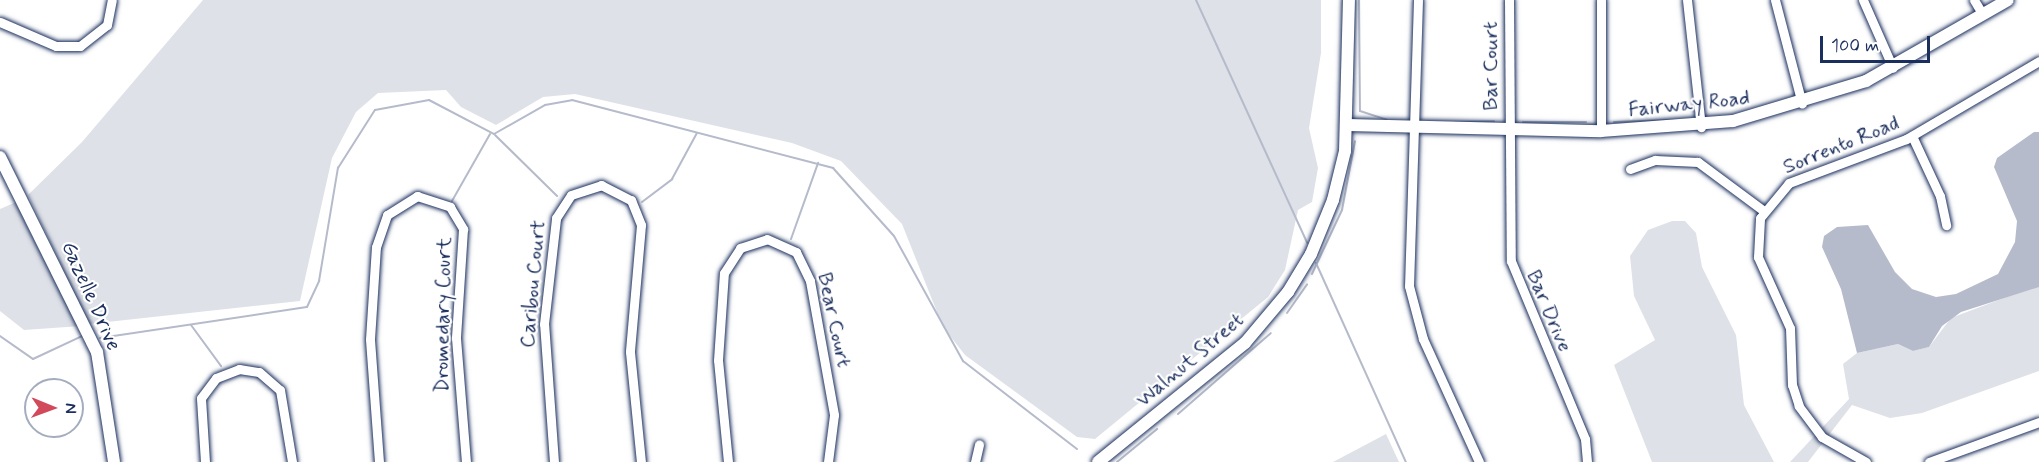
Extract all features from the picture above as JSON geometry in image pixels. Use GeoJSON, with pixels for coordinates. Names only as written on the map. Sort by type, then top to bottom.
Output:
{"type":"FeatureCollection","features":[{"type":"Feature","properties":{"kind":"street"},"geometry":{"type":"LineString","coordinates":[[0,22],[56,46],[80,46],[107,25],[112,0]]}},
{"type":"Feature","properties":{"kind":"street","name":"Walnut Street"},"geometry":{"type":"LineString","coordinates":[[1098,462],[1229,357],[1278,305],[1323,227],[1341,172],[1348,125],[1349,0]]}},
{"type":"Feature","properties":{"kind":"street"},"geometry":{"type":"LineString","coordinates":[[1418,0],[1417,130],[1408,249],[1412,304],[1479,462]]}},
{"type":"Feature","properties":{"kind":"street","name":"Bar Court"},"geometry":{"type":"LineString","coordinates":[[1509,0],[1510,131]]}},
{"type":"Feature","properties":{"kind":"street"},"geometry":{"type":"LineString","coordinates":[[1601,0],[1601,131]]}},
{"type":"Feature","properties":{"kind":"street"},"geometry":{"type":"LineString","coordinates":[[1687,0],[1701,126]]}},
{"type":"Feature","properties":{"kind":"street"},"geometry":{"type":"LineString","coordinates":[[1775,0],[1802,104]]}},
{"type":"Feature","properties":{"kind":"street"},"geometry":{"type":"LineString","coordinates":[[1863,0],[1893,68]]}},
{"type":"Feature","properties":{"kind":"street"},"geometry":{"type":"LineString","coordinates":[[1974,0],[1983,15]]}},
{"type":"Feature","properties":{"kind":"street","name":"Fairway Road"},"geometry":{"type":"LineString","coordinates":[[1348,125],[1417,130],[1510,131],[1601,131],[1701,126],[1802,104],[1893,68],[2008,0]]}},
{"type":"Feature","properties":{"kind":"street","name":"Sorrento Road"},"geometry":{"type":"LineString","coordinates":[[1764,211],[1789,183],[1912,136],[2039,61]]}},
{"type":"Feature","properties":{"kind":"street","name":"Bar Drive"},"geometry":{"type":"LineString","coordinates":[[1510,131],[1513,273],[1585,439],[1587,462]]}},
{"type":"Feature","properties":{"kind":"street"},"geometry":{"type":"LineString","coordinates":[[1912,136],[1940,196],[1946,225]]}},
{"type":"Feature","properties":{"kind":"street","name":"Gazelle Drive"},"geometry":{"type":"LineString","coordinates":[[0,157],[97,352],[114,462]]}},
{"type":"Feature","properties":{"kind":"street"},"geometry":{"type":"LineString","coordinates":[[1630,169],[1655,160],[1698,162],[1764,211],[1758,257],[1790,328],[1792,385],[1799,406],[1822,437],[1866,462]]}},
{"type":"Feature","properties":{"kind":"street","name":"Caribou Court"},"geometry":{"type":"LineString","coordinates":[[554,462],[544,324],[556,218],[575,191],[601,185],[631,200],[641,225],[630,343],[641,462]]}},
{"type":"Feature","properties":{"kind":"street","name":"Dromedary Court"},"geometry":{"type":"LineString","coordinates":[[379,462],[370,339],[376,247],[387,215],[417,196],[450,207],[463,229],[456,338],[466,462]]}},
{"type":"Feature","properties":{"kind":"street","name":"Bear Court"},"geometry":{"type":"LineString","coordinates":[[728,462],[718,360],[724,273],[740,248],[767,239],[796,252],[810,281],[834,415],[828,462]]}},
{"type":"Feature","properties":{"kind":"street"},"geometry":{"type":"LineString","coordinates":[[204,462],[199,410],[204,392],[221,374],[246,369],[266,375],[283,396],[291,462]]}},
{"type":"Feature","properties":{"kind":"street"},"geometry":{"type":"LineString","coordinates":[[1929,462],[2039,422]]}},
{"type":"Feature","properties":{"kind":"street"},"geometry":{"type":"LineString","coordinates":[[975,462],[979,444]]}},
{"type":"Feature","properties":{"kind":"shaded area"},"geometry":{"type":"Polygon","coordinates":[[[203,0],[1321,0],[1321,53],[1309,128],[1318,168],[1312,202],[1298,210],[1285,270],[1268,297],[1095,439],[1077,437],[965,355],[943,327],[902,224],[841,161],[792,143],[575,94],[543,97],[496,125],[461,107],[446,90],[378,93],[356,112],[332,158],[300,301],[89,324],[28,195],[82,142],[203,0]]]}},
{"type":"Feature","properties":{"kind":"shaded area"},"geometry":{"type":"Polygon","coordinates":[[[21,200],[81,326],[24,330],[0,311],[0,209],[21,200]]]}},
{"type":"Feature","properties":{"kind":"shaded area"},"geometry":{"type":"Polygon","coordinates":[[[1672,221],[1685,221],[1696,233],[1702,267],[1736,335],[1744,405],[1774,462],[1652,462],[1614,365],[1655,340],[1634,296],[1630,256],[1648,230],[1672,221]]]}},
{"type":"Feature","properties":{"kind":"shaded area"},"geometry":{"type":"Polygon","coordinates":[[[2033,287],[2039,287],[2039,371],[1922,413],[1890,418],[1852,405],[1808,462],[1790,462],[1849,399],[1843,364],[1857,353],[1898,344],[1913,351],[1929,347],[1951,318],[2033,287]]]}},
{"type":"Feature","properties":{"kind":"shaded area"},"geometry":{"type":"Polygon","coordinates":[[[1386,434],[1399,462],[1333,462],[1386,434]]]}},
{"type":"Feature","properties":{"kind":"water"},"geometry":{"type":"Polygon","coordinates":[[[2034,132],[2039,132],[2039,287],[1961,312],[1942,326],[1929,347],[1913,351],[1898,344],[1857,353],[1841,289],[1822,247],[1824,236],[1837,227],[1868,225],[1895,272],[1912,289],[1936,297],[1956,294],[1998,274],[2015,242],[2017,221],[1994,167],[1997,158],[2034,132]]]}},
{"type":"Feature","properties":{"kind":"waterway"},"geometry":{"type":"LineString","coordinates":[[1196,0],[1307,243]]}},
{"type":"Feature","properties":{"kind":"waterway"},"geometry":{"type":"LineString","coordinates":[[1359,0],[1360,111],[1387,120]]}},
{"type":"Feature","properties":{"kind":"waterway"},"geometry":{"type":"LineString","coordinates":[[100,338],[307,307],[319,281],[338,168],[375,110],[429,100],[494,134],[545,105],[572,100],[833,168],[894,236],[963,361],[1077,449]]}},
{"type":"Feature","properties":{"kind":"waterway"},"geometry":{"type":"LineString","coordinates":[[1614,122],[1674,120]]}},
{"type":"Feature","properties":{"kind":"waterway"},"geometry":{"type":"LineString","coordinates":[[1455,122],[1494,121]]}},
{"type":"Feature","properties":{"kind":"waterway"},"geometry":{"type":"LineString","coordinates":[[1523,122],[1586,122]]}},
{"type":"Feature","properties":{"kind":"waterway"},"geometry":{"type":"LineString","coordinates":[[642,202],[672,179],[697,133]]}},
{"type":"Feature","properties":{"kind":"waterway"},"geometry":{"type":"LineString","coordinates":[[452,201],[490,134]]}},
{"type":"Feature","properties":{"kind":"waterway"},"geometry":{"type":"LineString","coordinates":[[495,135],[557,196]]}},
{"type":"Feature","properties":{"kind":"waterway"},"geometry":{"type":"LineString","coordinates":[[1312,274],[1342,210],[1355,141]]}},
{"type":"Feature","properties":{"kind":"waterway"},"geometry":{"type":"LineString","coordinates":[[791,239],[818,163]]}},
{"type":"Feature","properties":{"kind":"waterway"},"geometry":{"type":"LineString","coordinates":[[1316,263],[1406,462]]}},
{"type":"Feature","properties":{"kind":"waterway"},"geometry":{"type":"LineString","coordinates":[[1287,313],[1307,284]]}},
{"type":"Feature","properties":{"kind":"waterway"},"geometry":{"type":"LineString","coordinates":[[191,325],[221,366]]}},
{"type":"Feature","properties":{"kind":"waterway"},"geometry":{"type":"LineString","coordinates":[[1178,414],[1271,333]]}},
{"type":"Feature","properties":{"kind":"waterway"},"geometry":{"type":"LineString","coordinates":[[0,336],[33,359],[82,336]]}},
{"type":"Feature","properties":{"kind":"waterway"},"geometry":{"type":"LineString","coordinates":[[1117,462],[1157,429]]}}]}
